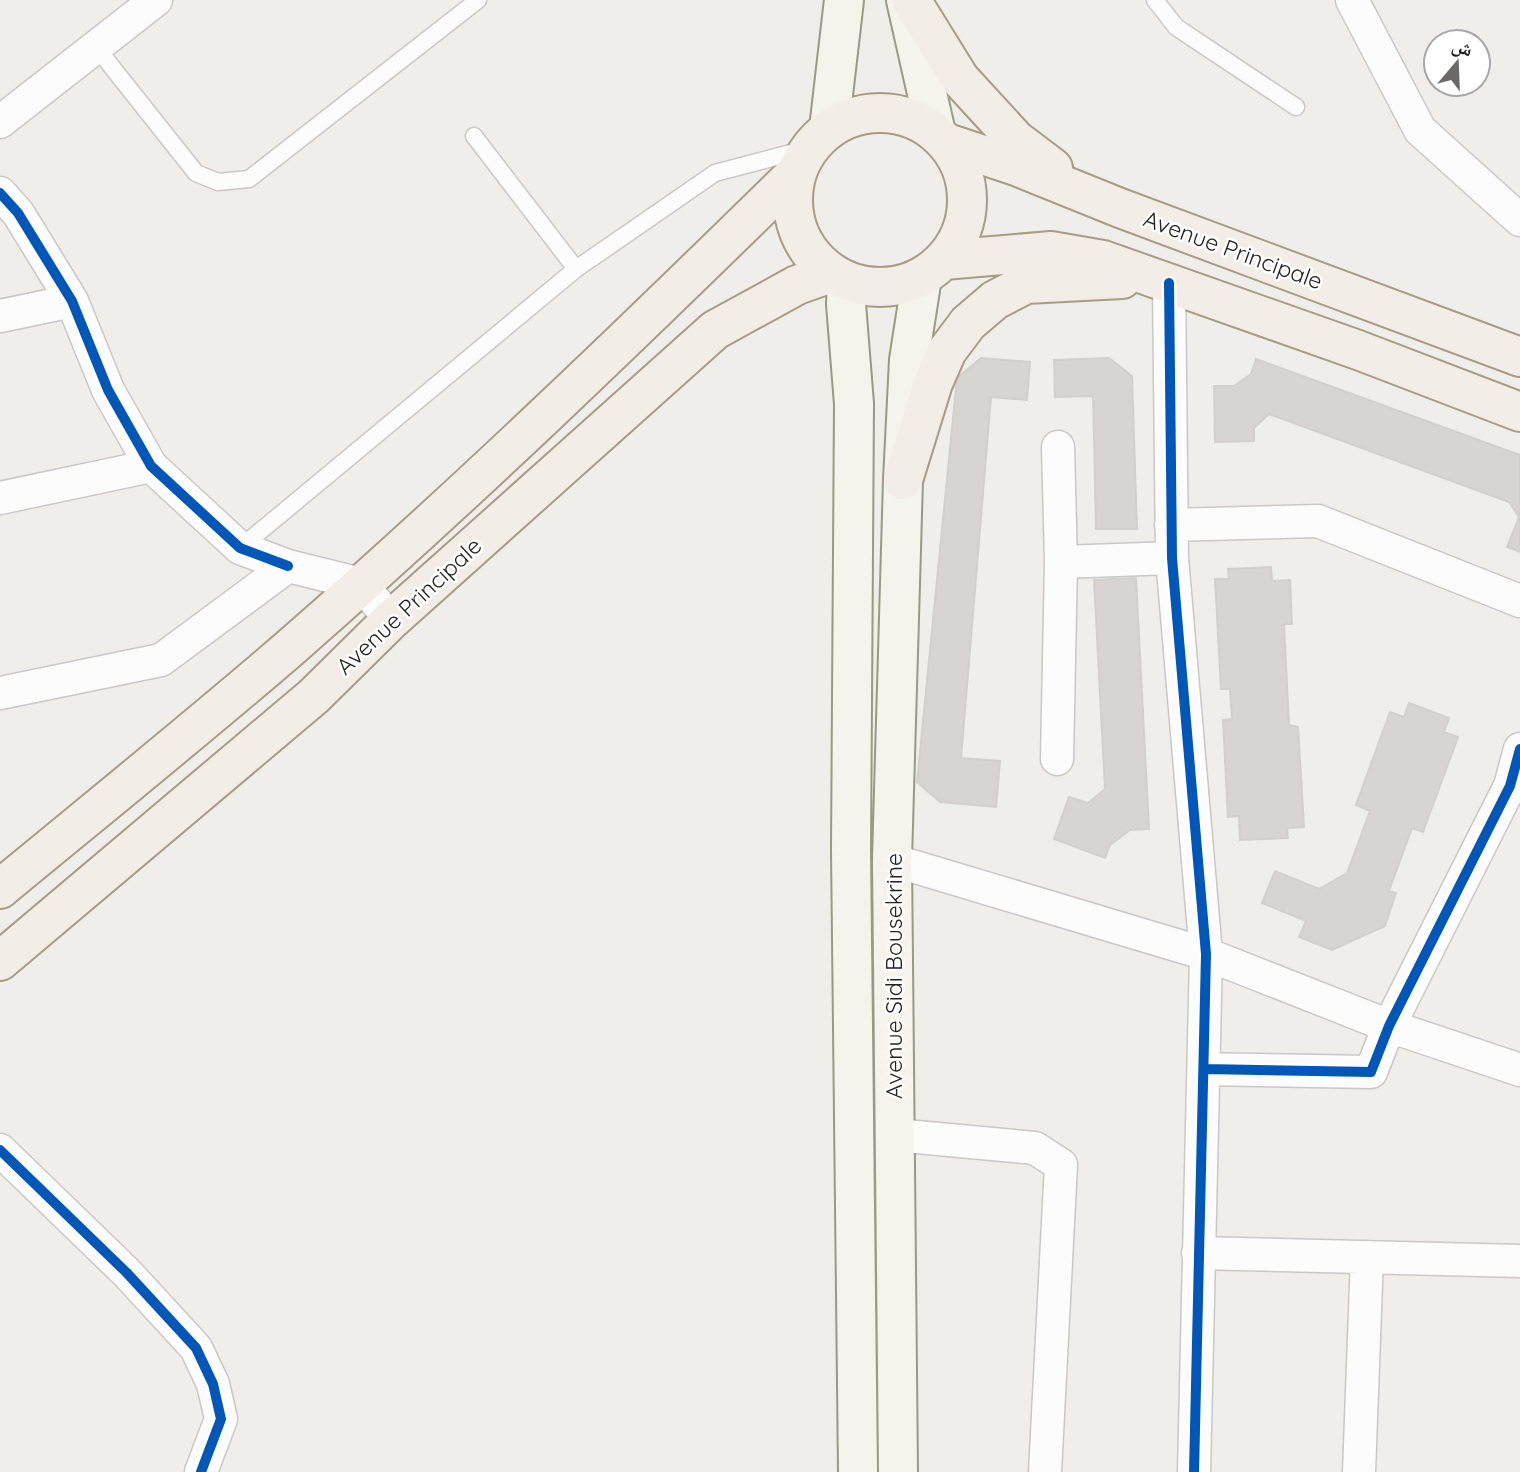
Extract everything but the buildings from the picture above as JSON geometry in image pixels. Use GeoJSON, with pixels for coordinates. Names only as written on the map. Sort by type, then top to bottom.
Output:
{"type":"FeatureCollection","features":[{"type":"Feature","properties":{"kind":"main road"},"geometry":{"type":"LineString","coordinates":[[844,0],[812,150],[793,194],[794,217],[802,238],[814,257],[839,277],[872,287],[898,286],[933,268],[1051,251],[1102,260],[1358,350],[1520,412]]}},
{"type":"Feature","properties":{"kind":"main road"},"geometry":{"type":"LineString","coordinates":[[903,480],[909,360],[933,268],[959,239],[967,215],[967,189],[960,165],[941,138],[906,0]]}},
{"type":"Feature","properties":{"kind":"main road"},"geometry":{"type":"LineString","coordinates":[[911,0],[960,79],[1016,140],[1095,198]]}},
{"type":"Feature","properties":{"kind":"main road"},"geometry":{"type":"LineString","coordinates":[[812,150],[855,116],[884,113],[911,119],[941,138]]}},
{"type":"Feature","properties":{"kind":"main road","name":"Avenue Principale"},"geometry":{"type":"LineString","coordinates":[[941,138],[1520,357]]}},
{"type":"Feature","properties":{"kind":"main road","name":"Avenue Principale"},"geometry":{"type":"LineString","coordinates":[[0,889],[267,667],[537,424],[812,150]]}},
{"type":"Feature","properties":{"kind":"main road"},"geometry":{"type":"LineString","coordinates":[[839,277],[846,304],[854,404],[851,864],[858,1472]]}},
{"type":"Feature","properties":{"kind":"main road","name":"Avenue Principale"},"geometry":{"type":"LineString","coordinates":[[0,961],[314,696],[391,620],[715,330],[797,285],[839,277]]}},
{"type":"Feature","properties":{"kind":"main road"},"geometry":{"type":"LineString","coordinates":[[903,480],[933,383],[947,351],[968,323],[995,300],[1026,284],[1160,280]]}},
{"type":"Feature","properties":{"kind":"main road","name":"Avenue Sidi Bousekrine"},"geometry":{"type":"LineString","coordinates":[[898,1472],[892,860],[903,480]]}},
{"type":"Feature","properties":{"kind":"street"},"geometry":{"type":"LineString","coordinates":[[0,122],[156,0]]}},
{"type":"Feature","properties":{"kind":"street"},"geometry":{"type":"LineString","coordinates":[[1352,0],[1420,130],[1520,220]]}},
{"type":"Feature","properties":{"kind":"street"},"geometry":{"type":"LineString","coordinates":[[0,193],[18,214],[72,301],[108,390],[151,466],[240,548],[288,566],[361,584],[391,620]]}},
{"type":"Feature","properties":{"kind":"street"},"geometry":{"type":"LineString","coordinates":[[1160,280],[1172,558],[1206,954],[1194,1472]]}},
{"type":"Feature","properties":{"kind":"street"},"geometry":{"type":"LineString","coordinates":[[0,316],[72,301]]}},
{"type":"Feature","properties":{"kind":"street"},"geometry":{"type":"LineString","coordinates":[[1057,760],[1060,562],[1058,447]]}},
{"type":"Feature","properties":{"kind":"street"},"geometry":{"type":"LineString","coordinates":[[0,498],[151,466]]}},
{"type":"Feature","properties":{"kind":"street"},"geometry":{"type":"LineString","coordinates":[[1171,525],[1318,521],[1520,601]]}},
{"type":"Feature","properties":{"kind":"street"},"geometry":{"type":"LineString","coordinates":[[1060,562],[1172,558]]}},
{"type":"Feature","properties":{"kind":"street"},"geometry":{"type":"LineString","coordinates":[[0,692],[161,660],[288,566]]}},
{"type":"Feature","properties":{"kind":"street"},"geometry":{"type":"LineString","coordinates":[[1204,1069],[1371,1072],[1389,1026],[1515,788],[1520,748]]}},
{"type":"Feature","properties":{"kind":"street"},"geometry":{"type":"LineString","coordinates":[[892,860],[1206,954],[1389,1026],[1520,1070]]}},
{"type":"Feature","properties":{"kind":"street"},"geometry":{"type":"LineString","coordinates":[[895,1135],[1035,1148],[1061,1165],[1045,1472]]}},
{"type":"Feature","properties":{"kind":"street"},"geometry":{"type":"LineString","coordinates":[[0,1150],[128,1273],[196,1348],[213,1384],[221,1419],[201,1472]]}},
{"type":"Feature","properties":{"kind":"street"},"geometry":{"type":"LineString","coordinates":[[1198,1253],[1520,1261]]}},
{"type":"Feature","properties":{"kind":"street"},"geometry":{"type":"LineString","coordinates":[[1359,1472],[1367,1257]]}},
{"type":"Feature","properties":{"kind":"lane"},"geometry":{"type":"LineString","coordinates":[[96,47],[196,173],[218,182],[249,179],[478,0]]}},
{"type":"Feature","properties":{"kind":"lane"},"geometry":{"type":"LineString","coordinates":[[1155,0],[1176,27],[1296,107]]}},
{"type":"Feature","properties":{"kind":"lane"},"geometry":{"type":"LineString","coordinates":[[474,136],[576,269]]}},
{"type":"Feature","properties":{"kind":"lane"},"geometry":{"type":"LineString","coordinates":[[240,548],[576,269],[715,173],[812,150]]}},
{"type":"Feature","properties":{"kind":"cycle path"},"geometry":{"type":"LineString","coordinates":[[0,193],[18,213],[72,301],[108,390],[151,466],[240,548],[288,566]]}},
{"type":"Feature","properties":{"kind":"cycle path"},"geometry":{"type":"LineString","coordinates":[[1169,283],[1172,558],[1206,954],[1194,1472]]}},
{"type":"Feature","properties":{"kind":"cycle path"},"geometry":{"type":"LineString","coordinates":[[1204,1069],[1371,1072],[1389,1026],[1510,786],[1520,749]]}},
{"type":"Feature","properties":{"kind":"cycle path"},"geometry":{"type":"LineString","coordinates":[[0,1150],[127,1273],[196,1348],[213,1384],[221,1419],[201,1472]]}}]}
